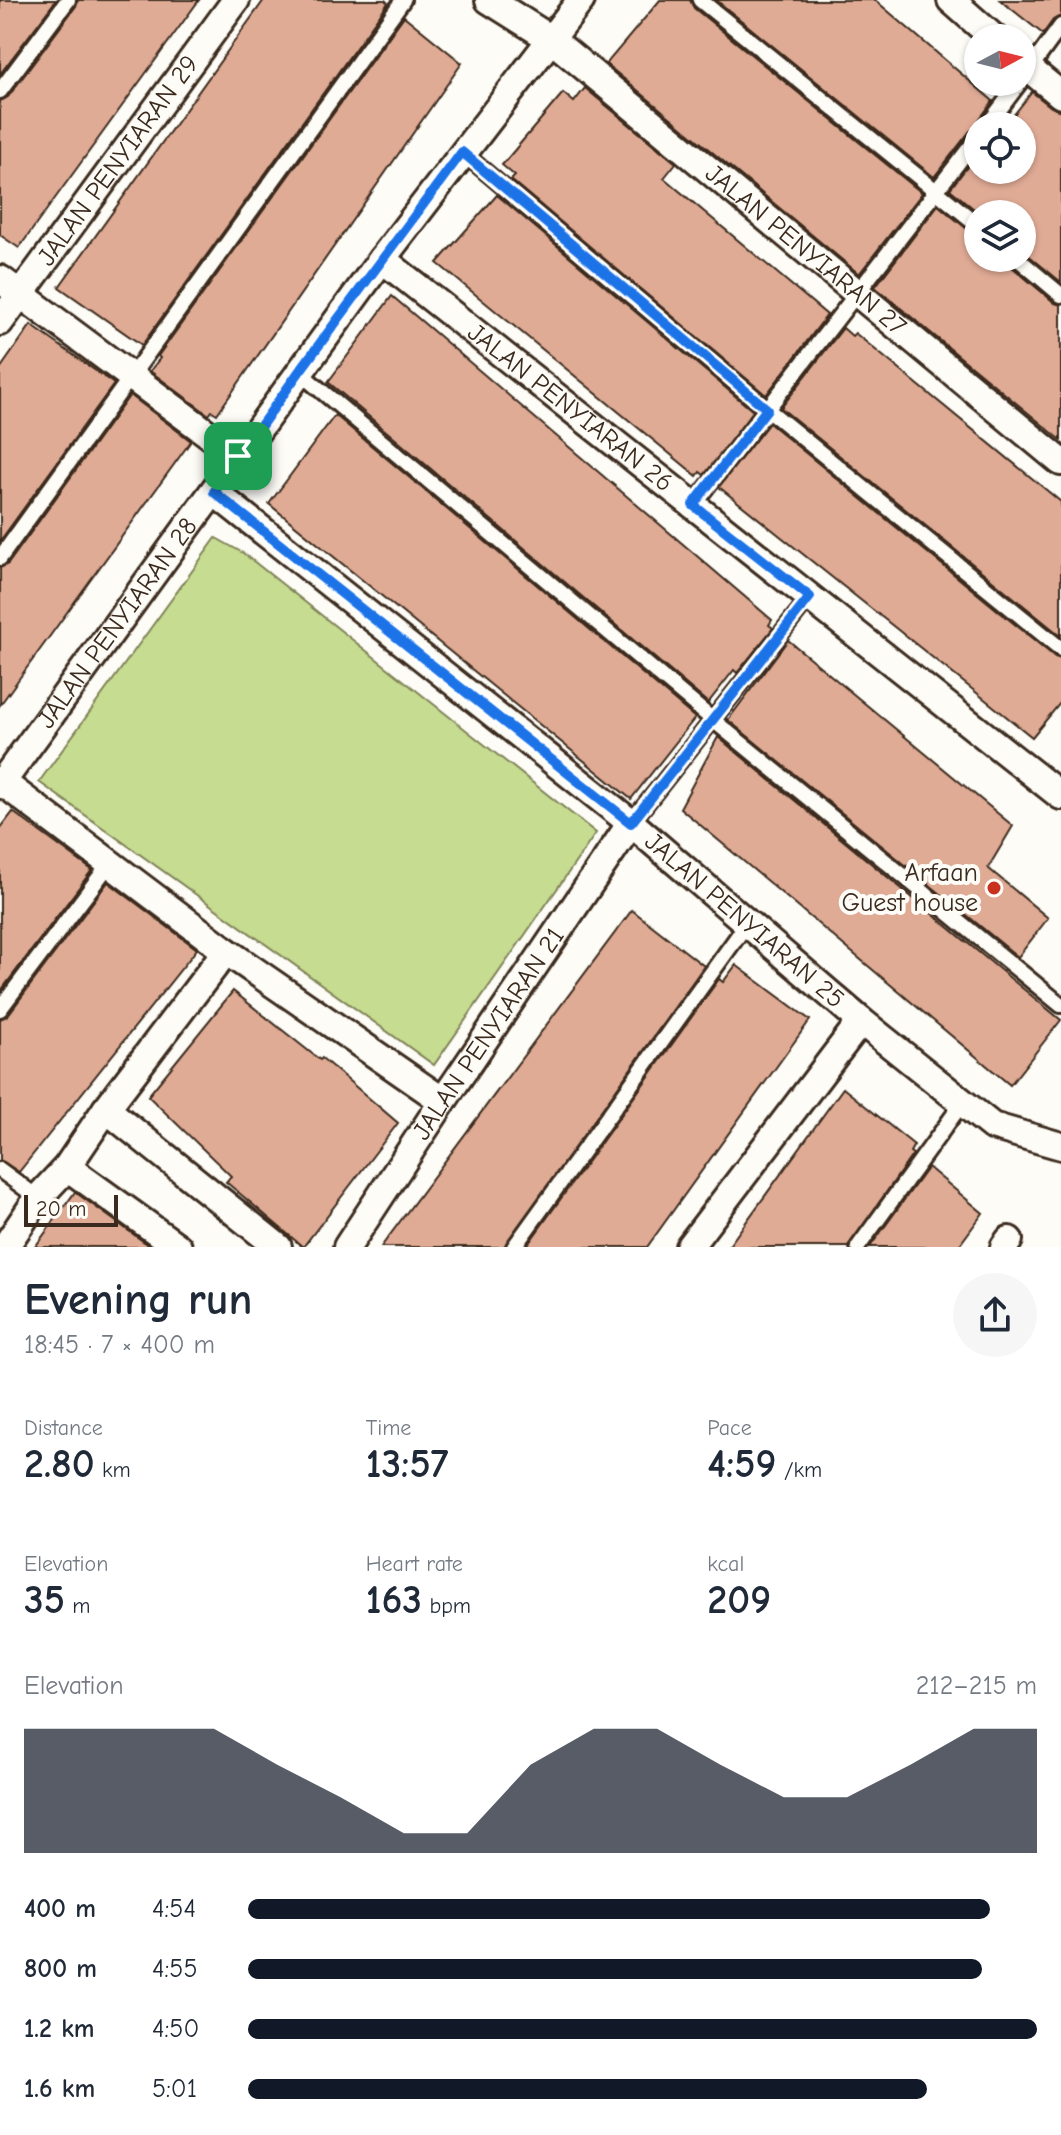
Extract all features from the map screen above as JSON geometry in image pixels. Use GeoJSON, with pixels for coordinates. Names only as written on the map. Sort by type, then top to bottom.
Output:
{"type":"FeatureCollection","features":[{"type":"Feature","properties":{"kind":"street","name":"JALAN PENYIARAN 29"},"geometry":{"type":"LineString","coordinates":[[0,322],[10,287],[236,0]]}},
{"type":"Feature","properties":{"kind":"street","name":"JALAN PENYIARAN 27"},"geometry":{"type":"LineString","coordinates":[[489,0],[551,39],[1061,462]]}},
{"type":"Feature","properties":{"kind":"street","name":"JALAN PENYIARAN 28"},"geometry":{"type":"LineString","coordinates":[[1,784],[382,259],[581,0]]}},
{"type":"Feature","properties":{"kind":"street"},"geometry":{"type":"LineString","coordinates":[[951,0],[978,24]]}},
{"type":"Feature","properties":{"kind":"street"},"geometry":{"type":"LineString","coordinates":[[1036,81],[1061,95]]}},
{"type":"Feature","properties":{"kind":"street","name":"JALAN PENYIARAN 26"},"geometry":{"type":"LineString","coordinates":[[382,259],[1061,796]]}},
{"type":"Feature","properties":{"kind":"street"},"geometry":{"type":"LineString","coordinates":[[10,287],[238,456]]}},
{"type":"Feature","properties":{"kind":"street","name":"JALAN PENYIARAN 25"},"geometry":{"type":"LineString","coordinates":[[214,492],[631,823],[861,1021],[992,1126],[1061,1146]]}},
{"type":"Feature","properties":{"kind":"street"},"geometry":{"type":"LineString","coordinates":[[1,784],[226,951],[443,1101]]}},
{"type":"Feature","properties":{"kind":"street","name":"JALAN PENYIARAN 21"},"geometry":{"type":"LineString","coordinates":[[347,1247],[631,823]]}},
{"type":"Feature","properties":{"kind":"street"},"geometry":{"type":"LineString","coordinates":[[5,1247],[38,1198],[67,1167],[106,1109],[226,951]]}},
{"type":"Feature","properties":{"kind":"street"},"geometry":{"type":"LineString","coordinates":[[689,1247],[861,1021]]}},
{"type":"Feature","properties":{"kind":"street"},"geometry":{"type":"LineString","coordinates":[[106,1109],[278,1247]]}},
{"type":"Feature","properties":{"kind":"street"},"geometry":{"type":"LineString","coordinates":[[67,1167],[170,1245]]}},
{"type":"Feature","properties":{"kind":"lane"},"geometry":{"type":"LineString","coordinates":[[0,91],[68,0]]}},
{"type":"Feature","properties":{"kind":"lane"},"geometry":{"type":"LineString","coordinates":[[0,558],[403,0]]}},
{"type":"Feature","properties":{"kind":"lane"},"geometry":{"type":"LineString","coordinates":[[700,0],[964,213]]}},
{"type":"Feature","properties":{"kind":"lane"},"geometry":{"type":"LineString","coordinates":[[1036,58],[1061,26]]}},
{"type":"Feature","properties":{"kind":"lane"},"geometry":{"type":"LineString","coordinates":[[462,152],[767,409],[1061,649]]}},
{"type":"Feature","properties":{"kind":"lane"},"geometry":{"type":"LineString","coordinates":[[693,505],[964,156]]}},
{"type":"Feature","properties":{"kind":"lane"},"geometry":{"type":"LineString","coordinates":[[1034,272],[1061,295]]}},
{"type":"Feature","properties":{"kind":"lane"},"geometry":{"type":"LineString","coordinates":[[299,372],[713,720],[1061,1005]]}},
{"type":"Feature","properties":{"kind":"lane"},"geometry":{"type":"LineString","coordinates":[[631,823],[810,597]]}},
{"type":"Feature","properties":{"kind":"lane"},"geometry":{"type":"LineString","coordinates":[[0,1009],[110,863]]}},
{"type":"Feature","properties":{"kind":"lane"},"geometry":{"type":"LineString","coordinates":[[514,1247],[748,922]]}},
{"type":"Feature","properties":{"kind":"lane"},"geometry":{"type":"LineString","coordinates":[[858,1247],[963,1102]]}},
{"type":"Feature","properties":{"kind":"lane"},"geometry":{"type":"LineString","coordinates":[[0,1170],[38,1198]]}},
{"type":"Feature","properties":{"kind":"green space"},"geometry":{"type":"Polygon","coordinates":[[[216,538],[243,553],[596,833],[434,1065],[39,782],[216,538]]]}},
{"type":"Feature","properties":{"kind":"building"},"geometry":{"type":"Polygon","coordinates":[[[0,0],[56,0],[0,74],[0,0]]]}},
{"type":"Feature","properties":{"kind":"building"},"geometry":{"type":"Polygon","coordinates":[[[78,0],[199,0],[19,248],[0,235],[0,101],[8,97],[78,0]]]}},
{"type":"Feature","properties":{"kind":"building"},"geometry":{"type":"Polygon","coordinates":[[[264,0],[385,0],[388,3],[142,345],[59,287],[264,0]]]}},
{"type":"Feature","properties":{"kind":"building"},"geometry":{"type":"Polygon","coordinates":[[[660,0],[690,0],[694,8],[922,193],[859,274],[606,64],[660,0]]]}},
{"type":"Feature","properties":{"kind":"building"},"geometry":{"type":"Polygon","coordinates":[[[716,0],[875,0],[964,76],[964,96],[987,96],[993,101],[985,112],[964,112],[964,139],[934,177],[716,0]]]}},
{"type":"Feature","properties":{"kind":"building"},"geometry":{"type":"Polygon","coordinates":[[[1000,0],[1061,0],[1061,16],[1053,20],[1043,34],[1036,28],[1036,24],[1030,24],[1000,0]]]}},
{"type":"Feature","properties":{"kind":"building"},"geometry":{"type":"Polygon","coordinates":[[[404,16],[462,63],[217,414],[212,411],[209,415],[150,371],[404,16]]]}},
{"type":"Feature","properties":{"kind":"building"},"geometry":{"type":"Polygon","coordinates":[[[585,88],[676,163],[664,178],[827,315],[766,395],[511,180],[515,176],[502,165],[563,93],[574,102],[585,88]]]}},
{"type":"Feature","properties":{"kind":"building"},"geometry":{"type":"Polygon","coordinates":[[[1036,95],[1061,111],[1061,282],[1036,261],[1036,200],[964,201],[950,189],[964,171],[964,184],[1036,184],[1036,112],[1016,112],[1029,96],[1036,95]]]}},
{"type":"Feature","properties":{"kind":"building"},"geometry":{"type":"Polygon","coordinates":[[[497,195],[753,411],[704,475],[700,472],[697,476],[437,263],[497,195]]]}},
{"type":"Feature","properties":{"kind":"building"},"geometry":{"type":"Polygon","coordinates":[[[938,205],[964,226],[964,272],[1018,272],[1061,305],[1061,440],[875,287],[938,205]]]}},
{"type":"Feature","properties":{"kind":"building"},"geometry":{"type":"Polygon","coordinates":[[[392,296],[772,620],[769,625],[773,628],[708,703],[328,382],[392,296]]]}},
{"type":"Feature","properties":{"kind":"building"},"geometry":{"type":"Polygon","coordinates":[[[31,325],[114,384],[0,541],[0,369],[31,325]]]}},
{"type":"Feature","properties":{"kind":"building"},"geometry":{"type":"Polygon","coordinates":[[[843,328],[852,336],[855,333],[1061,502],[1061,636],[781,408],[843,328]]]}},
{"type":"Feature","properties":{"kind":"building"},"geometry":{"type":"Polygon","coordinates":[[[130,395],[191,441],[0,705],[0,568],[8,564],[130,395]]]}},
{"type":"Feature","properties":{"kind":"building"},"geometry":{"type":"Polygon","coordinates":[[[335,415],[695,718],[631,799],[269,504],[335,415]]]}},
{"type":"Feature","properties":{"kind":"building"},"geometry":{"type":"Polygon","coordinates":[[[769,423],[1061,659],[1061,702],[1032,737],[719,487],[769,423]]]}},
{"type":"Feature","properties":{"kind":"building"},"geometry":{"type":"Polygon","coordinates":[[[788,640],[1013,826],[988,868],[1048,918],[1018,957],[728,720],[788,640]]]}},
{"type":"Feature","properties":{"kind":"building"},"geometry":{"type":"Polygon","coordinates":[[[718,737],[1061,1020],[1010,1085],[680,808],[718,737]]]}},
{"type":"Feature","properties":{"kind":"building"},"geometry":{"type":"Polygon","coordinates":[[[13,812],[92,870],[0,992],[0,829],[13,812]]]}},
{"type":"Feature","properties":{"kind":"building"},"geometry":{"type":"Polygon","coordinates":[[[108,882],[197,949],[19,1172],[0,1160],[0,1019],[8,1015],[108,882]]]}},
{"type":"Feature","properties":{"kind":"building"},"geometry":{"type":"Polygon","coordinates":[[[632,910],[704,966],[504,1247],[381,1247],[632,910]]]}},
{"type":"Feature","properties":{"kind":"building"},"geometry":{"type":"Polygon","coordinates":[[[736,965],[810,1020],[647,1247],[526,1247],[719,979],[723,982],[736,965]]]}},
{"type":"Feature","properties":{"kind":"building"},"geometry":{"type":"Polygon","coordinates":[[[233,991],[320,1060],[322,1058],[398,1123],[303,1247],[226,1182],[231,1176],[148,1096],[233,991]]]}},
{"type":"Feature","properties":{"kind":"building"},"geometry":{"type":"Polygon","coordinates":[[[843,1088],[914,1145],[910,1152],[913,1154],[848,1247],[728,1247],[843,1088]]]}},
{"type":"Feature","properties":{"kind":"building"},"geometry":{"type":"Polygon","coordinates":[[[928,1167],[983,1213],[958,1247],[870,1247],[928,1167]]]}},
{"type":"Feature","properties":{"kind":"building"},"geometry":{"type":"Polygon","coordinates":[[[75,1192],[151,1247],[35,1247],[75,1192]]]}},
{"type":"Feature","properties":{"kind":"place","name":"Arfaan Guest house"},"geometry":{"type":"Point","coordinates":[994,888]}},
{"type":"Feature","properties":{"kind":"route"},"geometry":{"type":"LineString","coordinates":[[462,152],[767,409],[693,505],[810,597],[631,823],[214,492],[238,456],[462,152]]}}]}
